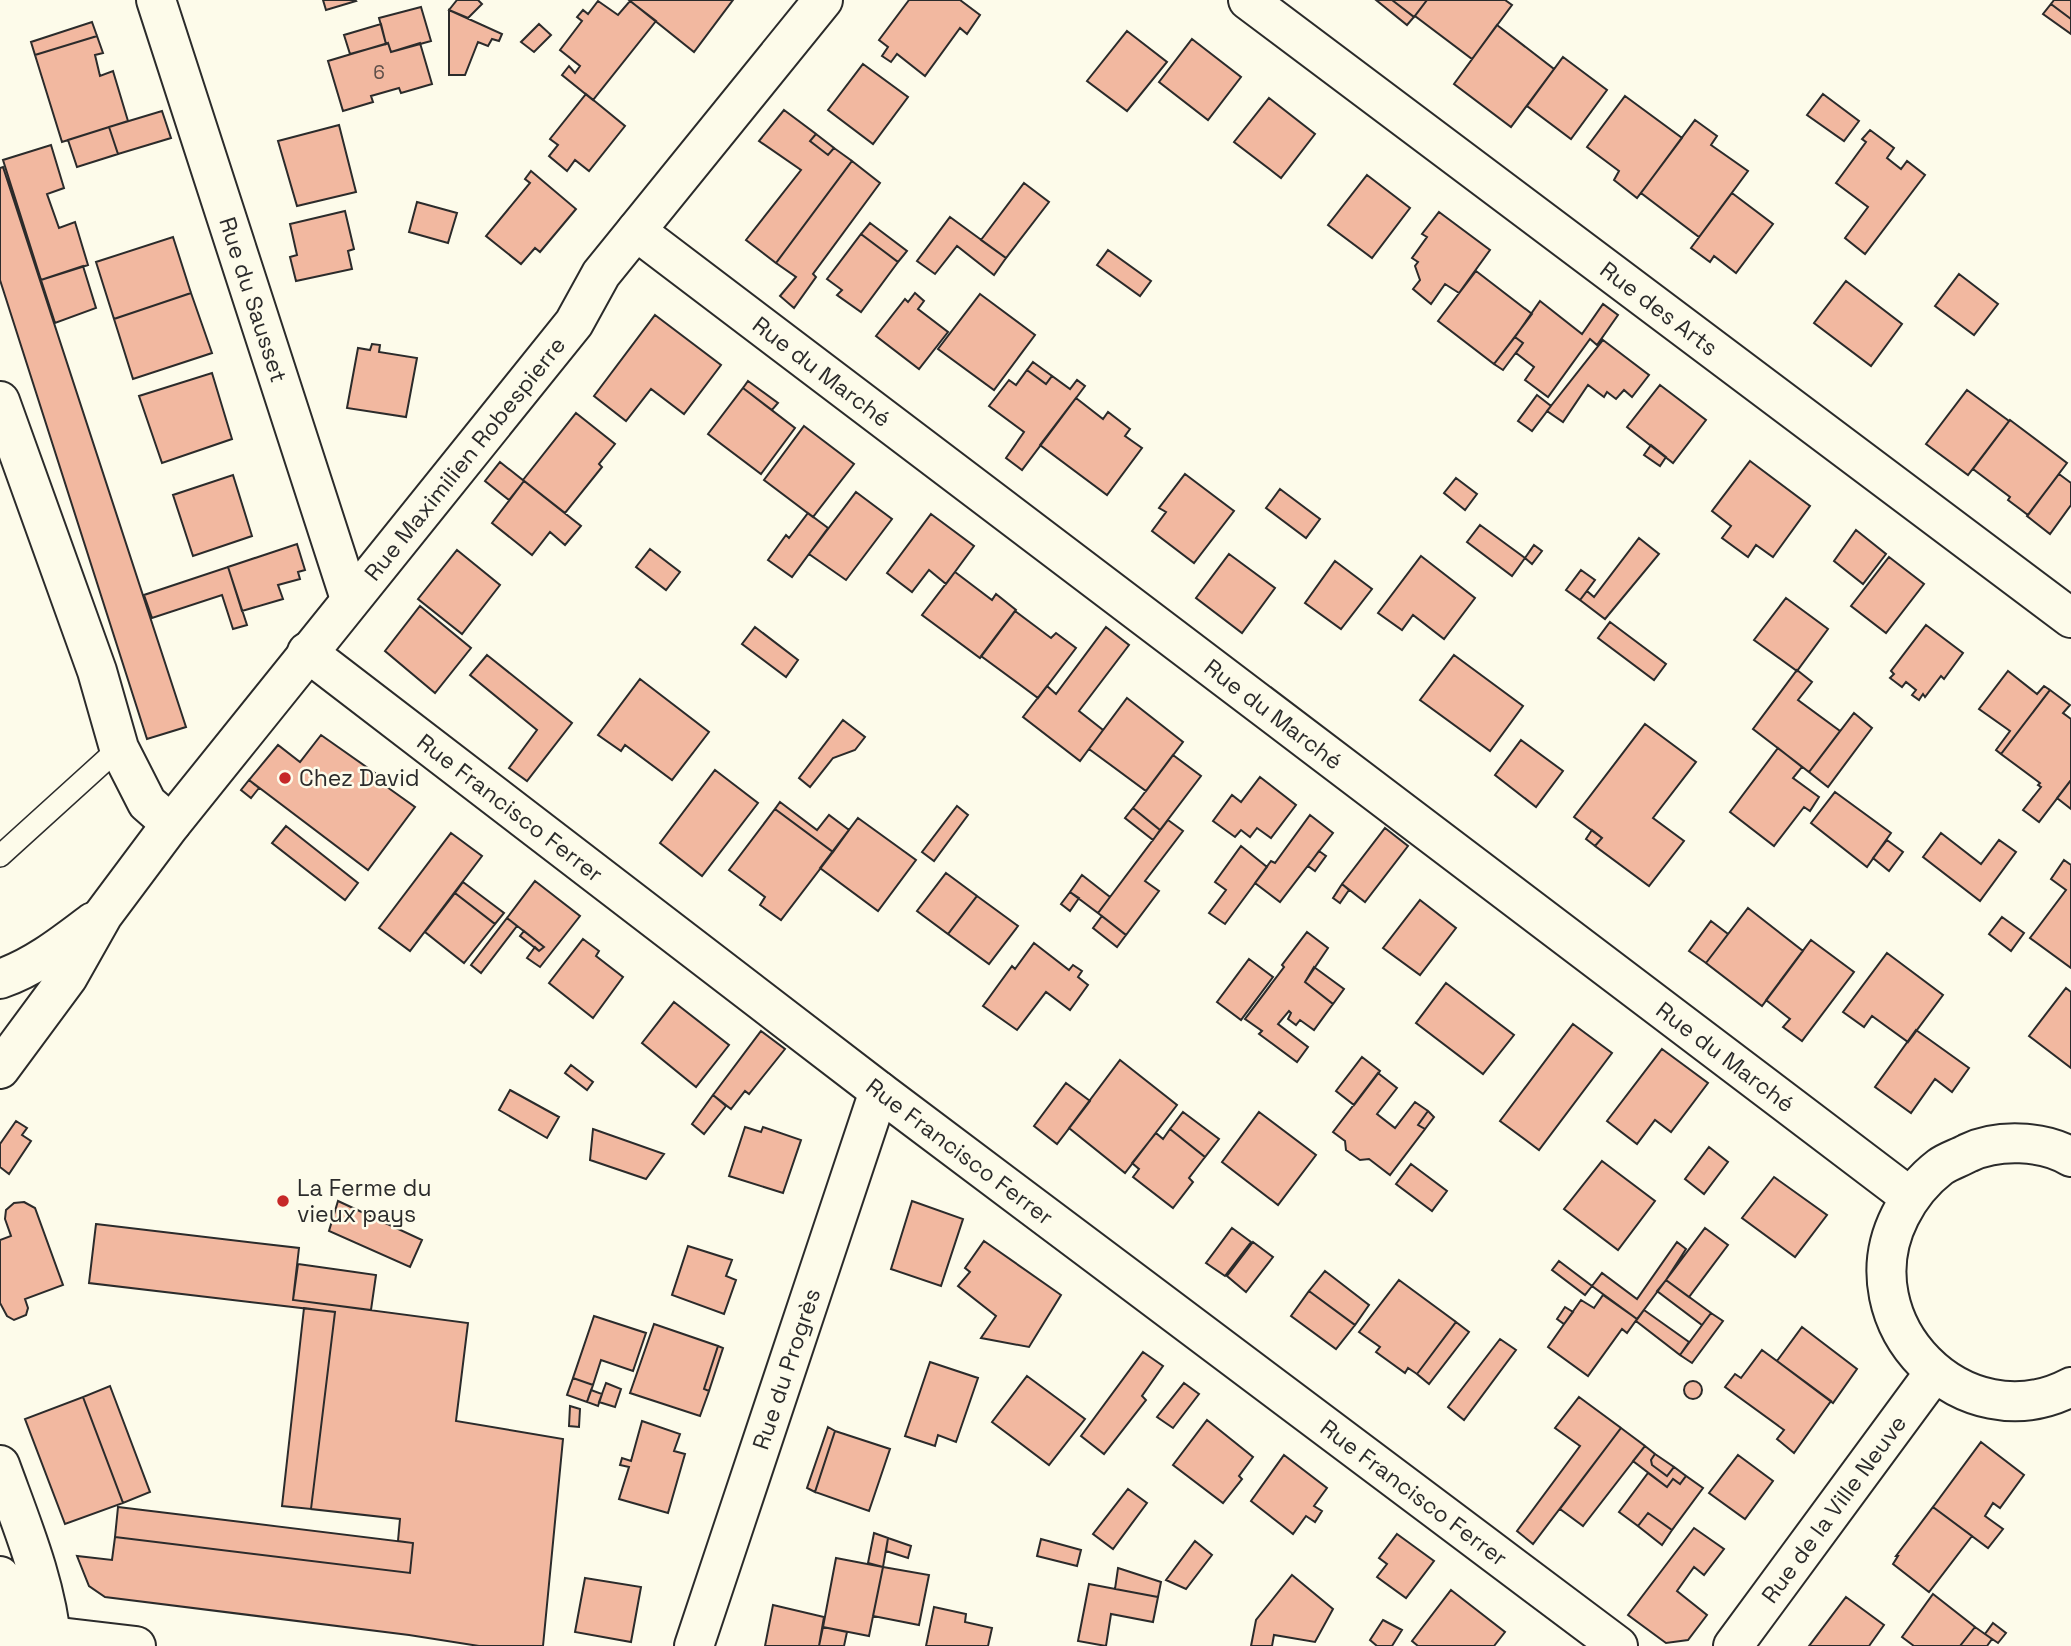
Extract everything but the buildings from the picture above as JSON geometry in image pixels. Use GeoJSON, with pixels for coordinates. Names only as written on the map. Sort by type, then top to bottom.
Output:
{"type":"FeatureCollection","features":[{"type":"Feature","properties":{"kind":"street","name":"Rue du Sausset"},"geometry":{"type":"LineString","coordinates":[[156,0],[350,598]]}},
{"type":"Feature","properties":{"kind":"street","name":"Rue Maximilien Robespierre"},"geometry":{"type":"LineString","coordinates":[[0,1069],[68,977],[103,915],[171,824],[350,598],[574,323],[601,274],[822,0]]}},
{"type":"Feature","properties":{"kind":"street","name":"Rue des Arts"},"geometry":{"type":"LineString","coordinates":[[1248,0],[2071,618]]}},
{"type":"Feature","properties":{"kind":"street","name":"Rue du Marché"},"geometry":{"type":"LineString","coordinates":[[636,231],[1910,1197]]}},
{"type":"Feature","properties":{"kind":"street"},"geometry":{"type":"LineString","coordinates":[[0,401],[97,671],[119,748],[147,803],[171,824]]}},
{"type":"Feature","properties":{"kind":"street","name":"Rue Francisco Ferrer"},"geometry":{"type":"LineString","coordinates":[[307,652],[879,1091],[1618,1646]]}},
{"type":"Feature","properties":{"kind":"street","name":"Rue Maximilien Robespierre"},"geometry":{"type":"LineString","coordinates":[[0,979],[44,958],[103,915]]}},
{"type":"Feature","properties":{"kind":"street","name":"Rue du Progrès"},"geometry":{"type":"LineString","coordinates":[[694,1646],[879,1091]]}},
{"type":"Feature","properties":{"kind":"street"},"geometry":{"type":"LineString","coordinates":[[2071,1157],[2064,1152],[2022,1143],[1979,1148],[1940,1167],[1910,1197],[1892,1232],[1886,1271],[1891,1310],[1908,1344],[1934,1373],[1972,1394],[2014,1402],[2056,1395],[2071,1387]]}},
{"type":"Feature","properties":{"kind":"street","name":"Rue de la Ville Neuve"},"geometry":{"type":"LineString","coordinates":[[1732,1646],[1934,1373]]}},
{"type":"Feature","properties":{"kind":"street"},"geometry":{"type":"LineString","coordinates":[[0,1465],[34,1560],[34,1640]]}},
{"type":"Feature","properties":{"kind":"street"},"geometry":{"type":"LineString","coordinates":[[0,1576],[34,1640]]}},
{"type":"Feature","properties":{"kind":"street"},"geometry":{"type":"LineString","coordinates":[[34,1640],[136,1646]]}},
{"type":"Feature","properties":{"kind":"lane"},"geometry":{"type":"LineString","coordinates":[[0,856],[119,748]]}},
{"type":"Feature","properties":{"kind":"place","name":"Chez David"},"geometry":{"type":"Point","coordinates":[285,778]}},
{"type":"Feature","properties":{"kind":"place","name":"La Ferme du vieux pays"},"geometry":{"type":"Point","coordinates":[283,1201]}}]}
